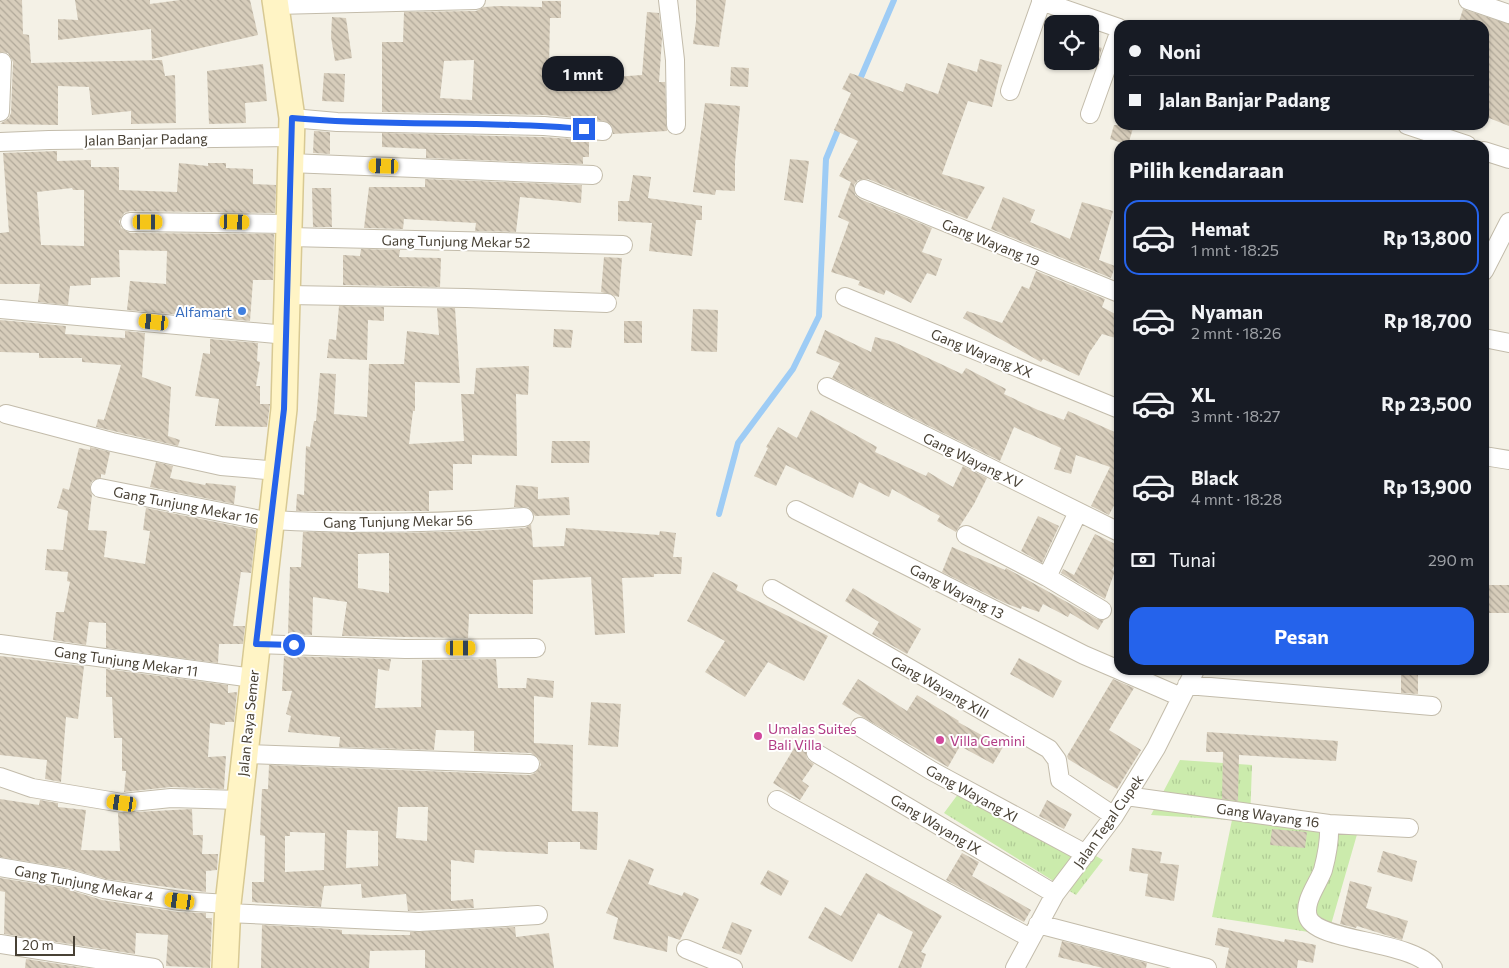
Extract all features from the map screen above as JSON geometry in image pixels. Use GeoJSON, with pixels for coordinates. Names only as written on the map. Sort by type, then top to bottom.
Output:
{"type":"FeatureCollection","features":[{"type":"Feature","properties":{"kind":"street"},"geometry":{"type":"LineString","coordinates":[[276,2],[476,0]]}},
{"type":"Feature","properties":{"kind":"street"},"geometry":{"type":"LineString","coordinates":[[668,0],[675,60],[676,125]]}},
{"type":"Feature","properties":{"kind":"street"},"geometry":{"type":"LineString","coordinates":[[1468,0],[1509,14]]}},
{"type":"Feature","properties":{"kind":"street"},"geometry":{"type":"LineString","coordinates":[[1010,91],[1041,1],[1114,26]]}},
{"type":"Feature","properties":{"kind":"street","name":"Jalan Raya Semer"},"geometry":{"type":"LineString","coordinates":[[225,968],[228,909],[256,644],[284,409],[292,128],[276,2]]}},
{"type":"Feature","properties":{"kind":"street"},"geometry":{"type":"LineString","coordinates":[[1090,114],[1114,47]]}},
{"type":"Feature","properties":{"kind":"street"},"geometry":{"type":"LineString","coordinates":[[0,112],[2,62]]}},
{"type":"Feature","properties":{"kind":"street","name":"Jalan Banjar Padang"},"geometry":{"type":"LineString","coordinates":[[0,142],[292,128],[337,122],[525,125],[603,131]]}},
{"type":"Feature","properties":{"kind":"street"},"geometry":{"type":"LineString","coordinates":[[1422,130],[1452,140]]}},
{"type":"Feature","properties":{"kind":"street"},"geometry":{"type":"LineString","coordinates":[[1489,153],[1509,159]]}},
{"type":"Feature","properties":{"kind":"street"},"geometry":{"type":"LineString","coordinates":[[290,162],[593,175]]}},
{"type":"Feature","properties":{"kind":"street","name":"Gang Wayang 19"},"geometry":{"type":"LineString","coordinates":[[864,189],[1114,291]]}},
{"type":"Feature","properties":{"kind":"street","name":"Gang Tunjung Mekar 52"},"geometry":{"type":"LineString","coordinates":[[130,222],[623,245]]}},
{"type":"Feature","properties":{"kind":"street"},"geometry":{"type":"LineString","coordinates":[[1489,261],[1509,222]]}},
{"type":"Feature","properties":{"kind":"street"},"geometry":{"type":"LineString","coordinates":[[288,295],[607,303]]}},
{"type":"Feature","properties":{"kind":"street","name":"Gang Wayang XX"},"geometry":{"type":"LineString","coordinates":[[845,297],[1114,407]]}},
{"type":"Feature","properties":{"kind":"street"},"geometry":{"type":"LineString","coordinates":[[0,309],[287,335]]}},
{"type":"Feature","properties":{"kind":"street"},"geometry":{"type":"LineString","coordinates":[[1489,339],[1509,342]]}},
{"type":"Feature","properties":{"kind":"street","name":"Gang Wayang XV"},"geometry":{"type":"LineString","coordinates":[[827,388],[1114,530]]}},
{"type":"Feature","properties":{"kind":"street"},"geometry":{"type":"LineString","coordinates":[[6,414],[112,442],[221,466],[278,471]]}},
{"type":"Feature","properties":{"kind":"street"},"geometry":{"type":"LineString","coordinates":[[1489,457],[1509,460]]}},
{"type":"Feature","properties":{"kind":"street","name":"Gang Tunjung Mekar 16"},"geometry":{"type":"LineString","coordinates":[[100,488],[271,521]]}},
{"type":"Feature","properties":{"kind":"street","name":"Gang Wayang 13"},"geometry":{"type":"LineString","coordinates":[[796,510],[1084,655],[1114,668]]}},
{"type":"Feature","properties":{"kind":"street"},"geometry":{"type":"LineString","coordinates":[[1047,577],[1078,512]]}},
{"type":"Feature","properties":{"kind":"street","name":"Gang Tunjung Mekar 56"},"geometry":{"type":"LineString","coordinates":[[271,521],[440,524],[524,517]]}},
{"type":"Feature","properties":{"kind":"street"},"geometry":{"type":"LineString","coordinates":[[966,535],[1047,577],[1102,610]]}},
{"type":"Feature","properties":{"kind":"street","name":"Gang Wayang XIII"},"geometry":{"type":"LineString","coordinates":[[772,589],[1050,749],[1057,760],[1060,780],[1114,816]]}},
{"type":"Feature","properties":{"kind":"street","name":"Gang Tunjung Mekar 11"},"geometry":{"type":"LineString","coordinates":[[0,644],[253,678]]}},
{"type":"Feature","properties":{"kind":"street"},"geometry":{"type":"LineString","coordinates":[[256,644],[406,649],[536,648]]}},
{"type":"Feature","properties":{"kind":"street","name":"Gang Wayang 13"},"geometry":{"type":"LineString","coordinates":[[1144,675],[1188,684]]}},
{"type":"Feature","properties":{"kind":"street"},"geometry":{"type":"LineString","coordinates":[[1188,684],[1432,706]]}},
{"type":"Feature","properties":{"kind":"street","name":"Jalan Tegal Cupek"},"geometry":{"type":"LineString","coordinates":[[1018,967],[1034,931],[1055,894],[1114,816],[1156,748],[1188,684]]}},
{"type":"Feature","properties":{"kind":"street","name":"Gang Wayang XI"},"geometry":{"type":"LineString","coordinates":[[860,727],[932,771],[1086,854]]}},
{"type":"Feature","properties":{"kind":"street","name":"Gang Wayang IX"},"geometry":{"type":"LineString","coordinates":[[816,753],[1055,894]]}},
{"type":"Feature","properties":{"kind":"street"},"geometry":{"type":"LineString","coordinates":[[245,754],[530,764]]}},
{"type":"Feature","properties":{"kind":"street"},"geometry":{"type":"LineString","coordinates":[[0,778],[32,788],[122,803],[172,798],[240,800]]}},
{"type":"Feature","properties":{"kind":"street","name":"Gang Wayang 16"},"geometry":{"type":"LineString","coordinates":[[1126,796],[1329,824],[1409,828]]}},
{"type":"Feature","properties":{"kind":"street"},"geometry":{"type":"LineString","coordinates":[[777,800],[1034,931],[1208,968]]}},
{"type":"Feature","properties":{"kind":"street"},"geometry":{"type":"LineString","coordinates":[[1329,824],[1328,850],[1322,872],[1308,904],[1308,917],[1314,926],[1330,933],[1412,954],[1429,962],[1434,968]]}},
{"type":"Feature","properties":{"kind":"street","name":"Gang Tunjung Mekar 4"},"geometry":{"type":"LineString","coordinates":[[0,867],[65,878],[104,889],[228,909],[419,922],[538,915]]}},
{"type":"Feature","properties":{"kind":"street"},"geometry":{"type":"LineString","coordinates":[[0,944],[154,968]]}},
{"type":"Feature","properties":{"kind":"street"},"geometry":{"type":"LineString","coordinates":[[686,949],[733,968]]}},
{"type":"Feature","properties":{"kind":"green space"},"geometry":{"type":"Polygon","coordinates":[[[1180,760],[1252,765],[1250,821],[1358,831],[1328,935],[1212,917],[1232,820],[1151,815],[1180,760]]]}},
{"type":"Feature","properties":{"kind":"green space"},"geometry":{"type":"Polygon","coordinates":[[[967,782],[1103,860],[1076,895],[944,813],[967,782]]]}},
{"type":"Feature","properties":{"kind":"building"},"geometry":{"type":"Polygon","coordinates":[[[0,0],[22,0],[23,34],[29,35],[31,63],[162,60],[165,76],[175,75],[176,123],[131,124],[131,111],[92,115],[89,87],[58,86],[58,125],[0,124],[9,118],[11,113],[13,62],[8,53],[0,52],[0,0]]]}},
{"type":"Feature","properties":{"kind":"building"},"geometry":{"type":"Polygon","coordinates":[[[75,0],[150,0],[150,4],[180,0],[250,0],[258,35],[152,59],[151,29],[58,40],[58,19],[78,20],[75,0]]]}},
{"type":"Feature","properties":{"kind":"building"},"geometry":{"type":"Polygon","coordinates":[[[696,0],[726,0],[719,47],[693,44],[696,0]]]}},
{"type":"Feature","properties":{"kind":"building"},"geometry":{"type":"Polygon","coordinates":[[[542,1],[561,1],[561,18],[550,18],[549,68],[600,74],[599,78],[642,75],[647,12],[659,13],[662,39],[659,82],[665,82],[667,131],[613,134],[612,126],[604,121],[545,115],[382,112],[382,42],[403,42],[404,12],[476,11],[484,7],[499,6],[542,7],[542,1]],[[474,60],[444,61],[440,98],[472,100],[474,60]]]}},
{"type":"Feature","properties":{"kind":"building"},"geometry":{"type":"Polygon","coordinates":[[[1463,9],[1509,24],[1509,126],[1489,118],[1489,20],[1460,20],[1463,9]]]}},
{"type":"Feature","properties":{"kind":"building"},"geometry":{"type":"Polygon","coordinates":[[[332,17],[346,18],[352,58],[335,61],[331,37],[332,17]]]}},
{"type":"Feature","properties":{"kind":"building"},"geometry":{"type":"Polygon","coordinates":[[[1099,47],[1102,48],[1099,58],[1099,47]]]}},
{"type":"Feature","properties":{"kind":"building"},"geometry":{"type":"Polygon","coordinates":[[[980,59],[1002,65],[992,107],[968,101],[942,174],[985,187],[967,219],[868,179],[858,180],[854,185],[855,195],[860,199],[932,228],[922,252],[942,259],[936,276],[927,273],[911,303],[886,290],[884,295],[858,285],[860,281],[831,272],[849,222],[838,217],[851,182],[839,176],[858,141],[834,130],[851,93],[842,89],[850,73],[903,92],[906,83],[938,94],[948,63],[977,72],[980,59]]]}},
{"type":"Feature","properties":{"kind":"building"},"geometry":{"type":"Polygon","coordinates":[[[263,64],[267,101],[245,103],[246,123],[209,124],[207,71],[263,64]]]}},
{"type":"Feature","properties":{"kind":"building"},"geometry":{"type":"Polygon","coordinates":[[[731,67],[749,68],[748,87],[730,86],[731,67]]]}},
{"type":"Feature","properties":{"kind":"building"},"geometry":{"type":"Polygon","coordinates":[[[324,73],[345,74],[344,102],[322,101],[324,73]]]}},
{"type":"Feature","properties":{"kind":"building"},"geometry":{"type":"Polygon","coordinates":[[[705,103],[740,106],[735,162],[735,191],[716,190],[715,195],[693,192],[705,103]]]}},
{"type":"Feature","properties":{"kind":"building"},"geometry":{"type":"Polygon","coordinates":[[[1114,125],[1114,130],[1132,130],[1130,140],[1110,139],[1114,125]]]}},
{"type":"Feature","properties":{"kind":"building"},"geometry":{"type":"Polygon","coordinates":[[[314,131],[330,132],[330,154],[313,153],[314,131]]]}},
{"type":"Feature","properties":{"kind":"building"},"geometry":{"type":"Polygon","coordinates":[[[382,133],[589,140],[589,157],[583,157],[583,164],[426,158],[426,149],[382,147],[382,133]]]}},
{"type":"Feature","properties":{"kind":"building"},"geometry":{"type":"Polygon","coordinates":[[[57,151],[57,161],[91,160],[91,167],[119,167],[119,190],[177,192],[179,163],[208,166],[208,163],[226,163],[226,168],[253,169],[253,184],[276,185],[275,213],[130,211],[124,213],[119,221],[121,228],[130,233],[274,234],[273,280],[253,280],[250,321],[127,310],[130,281],[166,284],[167,251],[119,250],[120,277],[91,278],[91,285],[70,286],[68,305],[38,302],[40,284],[0,284],[0,233],[9,232],[3,153],[57,151]],[[72,188],[37,192],[41,245],[84,246],[84,190],[73,190],[72,188]]]}},
{"type":"Feature","properties":{"kind":"building"},"geometry":{"type":"Polygon","coordinates":[[[790,159],[809,161],[803,203],[784,200],[790,159]]]}},
{"type":"Feature","properties":{"kind":"building"},"geometry":{"type":"Polygon","coordinates":[[[633,175],[651,177],[648,198],[702,206],[702,220],[696,220],[692,256],[649,251],[652,223],[618,221],[618,201],[629,201],[633,175]]]}},
{"type":"Feature","properties":{"kind":"building"},"geometry":{"type":"Polygon","coordinates":[[[425,179],[582,185],[581,203],[520,197],[516,232],[475,231],[476,223],[404,219],[403,229],[364,228],[369,187],[425,187],[425,179]]]}},
{"type":"Feature","properties":{"kind":"building"},"geometry":{"type":"Polygon","coordinates":[[[312,188],[331,188],[332,227],[313,227],[312,188]]]}},
{"type":"Feature","properties":{"kind":"building"},"geometry":{"type":"Polygon","coordinates":[[[1003,197],[1035,210],[1030,222],[1070,239],[1082,202],[1113,211],[1099,260],[1114,266],[1111,278],[991,229],[1003,197]]]}},
{"type":"Feature","properties":{"kind":"building"},"geometry":{"type":"Polygon","coordinates":[[[361,249],[400,250],[399,257],[441,258],[440,287],[343,285],[343,255],[360,256],[361,249]]]}},
{"type":"Feature","properties":{"kind":"building"},"geometry":{"type":"Polygon","coordinates":[[[604,257],[622,258],[619,297],[601,292],[604,257]]]}},
{"type":"Feature","properties":{"kind":"building"},"geometry":{"type":"Polygon","coordinates":[[[1036,271],[1105,299],[1102,307],[1114,313],[1114,338],[1102,334],[1089,353],[1079,376],[1043,359],[1041,362],[963,318],[967,311],[1002,323],[1022,286],[1029,289],[1036,271]]]}},
{"type":"Feature","properties":{"kind":"building"},"geometry":{"type":"Polygon","coordinates":[[[339,306],[384,307],[384,321],[368,320],[367,360],[327,358],[329,339],[336,340],[339,306]]]}},
{"type":"Feature","properties":{"kind":"building"},"geometry":{"type":"Polygon","coordinates":[[[437,308],[455,308],[460,383],[415,382],[415,411],[413,411],[409,444],[464,441],[461,394],[474,394],[476,368],[529,366],[528,395],[516,394],[517,456],[472,455],[472,464],[453,464],[453,490],[429,491],[429,511],[296,511],[297,494],[304,495],[306,446],[310,447],[314,421],[316,421],[320,373],[336,374],[334,414],[367,417],[369,364],[404,364],[407,331],[439,335],[437,308]]]}},
{"type":"Feature","properties":{"kind":"building"},"geometry":{"type":"Polygon","coordinates":[[[693,309],[718,310],[717,352],[691,351],[693,309]]]}},
{"type":"Feature","properties":{"kind":"building"},"geometry":{"type":"Polygon","coordinates":[[[0,320],[66,326],[65,334],[125,338],[125,331],[145,333],[142,377],[171,387],[168,436],[180,440],[178,446],[96,427],[98,419],[104,420],[121,365],[82,362],[82,358],[39,358],[39,353],[0,352],[0,320]]]}},
{"type":"Feature","properties":{"kind":"building"},"geometry":{"type":"Polygon","coordinates":[[[624,321],[642,321],[642,343],[624,343],[624,321]]]}},
{"type":"Feature","properties":{"kind":"building"},"geometry":{"type":"Polygon","coordinates":[[[554,329],[573,330],[571,348],[553,347],[554,329]]]}},
{"type":"Feature","properties":{"kind":"building"},"geometry":{"type":"Polygon","coordinates":[[[825,330],[871,352],[875,337],[894,342],[962,374],[966,368],[1006,389],[1004,394],[1038,410],[1064,420],[1068,411],[1114,432],[1114,506],[1109,515],[1091,506],[1110,467],[1076,455],[1071,474],[1054,469],[1061,448],[1014,427],[1000,461],[832,378],[840,363],[816,353],[825,330]]]}},
{"type":"Feature","properties":{"kind":"building"},"geometry":{"type":"Polygon","coordinates":[[[210,339],[258,343],[257,361],[260,362],[256,386],[260,386],[260,404],[270,404],[267,427],[215,426],[219,399],[195,396],[203,353],[210,354],[210,339]]]}},
{"type":"Feature","properties":{"kind":"building"},"geometry":{"type":"Polygon","coordinates":[[[811,410],[877,447],[875,452],[926,476],[928,472],[953,487],[963,466],[987,478],[974,504],[956,532],[937,521],[940,516],[892,489],[889,497],[859,482],[853,498],[786,465],[776,486],[754,476],[768,448],[766,447],[778,427],[797,438],[811,410]]]}},
{"type":"Feature","properties":{"kind":"building"},"geometry":{"type":"Polygon","coordinates":[[[552,441],[590,441],[589,463],[551,463],[552,441]]]}},
{"type":"Feature","properties":{"kind":"building"},"geometry":{"type":"Polygon","coordinates":[[[90,447],[110,452],[105,475],[101,474],[101,478],[92,481],[90,486],[92,495],[88,530],[107,531],[104,557],[145,564],[150,531],[143,530],[146,508],[256,530],[251,573],[241,572],[233,626],[245,626],[243,644],[219,644],[218,663],[106,648],[106,623],[89,622],[86,645],[53,640],[56,612],[64,612],[70,582],[67,581],[68,572],[45,570],[47,549],[63,550],[68,511],[57,508],[63,488],[69,490],[79,448],[90,450],[90,447]]]}},
{"type":"Feature","properties":{"kind":"building"},"geometry":{"type":"Polygon","coordinates":[[[156,462],[173,466],[170,478],[205,485],[206,483],[236,486],[234,504],[150,487],[156,462]]]}},
{"type":"Feature","properties":{"kind":"building"},"geometry":{"type":"Polygon","coordinates":[[[516,485],[538,487],[538,499],[569,497],[570,515],[535,516],[528,507],[514,507],[516,485]]]}},
{"type":"Feature","properties":{"kind":"building"},"geometry":{"type":"Polygon","coordinates":[[[1038,516],[1059,526],[1042,563],[1021,551],[1038,516]]]}},
{"type":"Feature","properties":{"kind":"building"},"geometry":{"type":"Polygon","coordinates":[[[531,524],[533,547],[564,546],[566,528],[659,535],[660,531],[676,533],[673,557],[682,557],[681,574],[654,574],[654,577],[622,578],[625,633],[595,635],[591,577],[533,580],[533,614],[469,614],[468,638],[342,636],[347,602],[313,597],[312,635],[288,634],[290,567],[301,567],[303,532],[398,533],[525,528],[531,524]],[[389,553],[358,554],[358,588],[389,593],[389,553]]]}},
{"type":"Feature","properties":{"kind":"building"},"geometry":{"type":"Polygon","coordinates":[[[1095,534],[1114,544],[1114,566],[1112,570],[1114,574],[1105,599],[1061,573],[1063,569],[1074,575],[1095,534]]]}},
{"type":"Feature","properties":{"kind":"building"},"geometry":{"type":"Polygon","coordinates":[[[952,547],[1005,570],[1006,568],[1097,619],[1104,620],[1098,630],[1070,613],[1068,617],[1043,604],[1039,612],[1022,606],[1021,609],[1005,603],[942,572],[952,547]]]}},
{"type":"Feature","properties":{"kind":"building"},"geometry":{"type":"Polygon","coordinates":[[[713,572],[738,585],[736,590],[828,636],[804,681],[768,662],[745,697],[705,672],[725,641],[687,621],[713,572]]]}},
{"type":"Feature","properties":{"kind":"building"},"geometry":{"type":"Polygon","coordinates":[[[1489,585],[1509,585],[1509,613],[1489,613],[1489,585]]]}},
{"type":"Feature","properties":{"kind":"building"},"geometry":{"type":"Polygon","coordinates":[[[853,588],[921,629],[907,654],[872,634],[879,622],[845,601],[853,588]]]}},
{"type":"Feature","properties":{"kind":"building"},"geometry":{"type":"Polygon","coordinates":[[[0,656],[84,666],[78,719],[66,717],[61,782],[45,779],[47,760],[0,755],[0,656]]]}},
{"type":"Feature","properties":{"kind":"building"},"geometry":{"type":"Polygon","coordinates":[[[284,656],[391,659],[389,671],[378,669],[375,708],[421,707],[422,660],[496,659],[498,688],[526,688],[527,678],[554,681],[553,698],[534,696],[534,743],[573,745],[572,811],[598,812],[597,850],[580,849],[580,842],[548,842],[548,854],[475,850],[474,863],[451,860],[451,901],[473,899],[474,908],[408,911],[406,894],[362,898],[361,884],[324,886],[321,907],[252,902],[252,882],[264,882],[265,836],[260,835],[262,789],[268,789],[269,765],[530,775],[535,773],[541,765],[539,759],[531,753],[474,751],[474,731],[436,730],[434,750],[339,747],[340,737],[288,732],[291,716],[286,714],[292,691],[282,691],[284,656]],[[398,807],[396,838],[427,841],[428,807],[398,807]],[[347,830],[346,868],[378,866],[378,831],[347,830]],[[290,832],[290,836],[285,836],[285,872],[324,870],[325,833],[290,832]]]}},
{"type":"Feature","properties":{"kind":"building"},"geometry":{"type":"Polygon","coordinates":[[[1019,658],[1062,681],[1053,698],[1010,674],[1019,658]]]}},
{"type":"Feature","properties":{"kind":"building"},"geometry":{"type":"Polygon","coordinates":[[[106,669],[228,685],[228,693],[237,692],[234,722],[225,722],[225,725],[210,723],[208,757],[226,756],[224,789],[171,787],[124,792],[126,771],[122,771],[122,738],[114,738],[112,697],[106,697],[106,669]]]}},
{"type":"Feature","properties":{"kind":"building"},"geometry":{"type":"Polygon","coordinates":[[[1401,675],[1418,675],[1418,694],[1401,693],[1401,675]]]}},
{"type":"Feature","properties":{"kind":"building"},"geometry":{"type":"Polygon","coordinates":[[[858,679],[907,711],[917,695],[958,722],[1003,747],[993,764],[960,746],[948,767],[842,704],[858,679]]]}},
{"type":"Feature","properties":{"kind":"building"},"geometry":{"type":"Polygon","coordinates":[[[1113,679],[1134,688],[1109,730],[1141,750],[1117,789],[1068,759],[1067,756],[1113,679]]]}},
{"type":"Feature","properties":{"kind":"building"},"geometry":{"type":"Polygon","coordinates":[[[591,702],[621,704],[618,747],[588,745],[591,702]]]}},
{"type":"Feature","properties":{"kind":"building"},"geometry":{"type":"Polygon","coordinates":[[[1207,732],[1338,741],[1336,761],[1239,755],[1238,801],[1222,799],[1223,752],[1206,752],[1207,732]]]}},
{"type":"Feature","properties":{"kind":"building"},"geometry":{"type":"Polygon","coordinates":[[[796,745],[806,751],[807,759],[814,764],[802,781],[809,786],[800,800],[773,783],[796,745]]]}},
{"type":"Feature","properties":{"kind":"building"},"geometry":{"type":"Polygon","coordinates":[[[0,799],[39,805],[40,800],[58,803],[58,807],[86,810],[81,850],[120,851],[118,813],[192,809],[193,835],[203,835],[202,854],[218,854],[217,870],[206,871],[206,892],[106,879],[67,868],[0,857],[0,799]]]}},
{"type":"Feature","properties":{"kind":"building"},"geometry":{"type":"Polygon","coordinates":[[[1047,800],[1072,814],[1064,829],[1039,816],[1047,800]]]}},
{"type":"Feature","properties":{"kind":"building"},"geometry":{"type":"Polygon","coordinates":[[[1272,829],[1307,832],[1305,848],[1270,845],[1272,829]]]}},
{"type":"Feature","properties":{"kind":"building"},"geometry":{"type":"Polygon","coordinates":[[[1132,848],[1162,852],[1160,863],[1179,865],[1174,901],[1145,896],[1148,874],[1129,871],[1132,848]]]}},
{"type":"Feature","properties":{"kind":"building"},"geometry":{"type":"Polygon","coordinates":[[[1383,851],[1417,861],[1412,882],[1377,872],[1383,851]]]}},
{"type":"Feature","properties":{"kind":"building"},"geometry":{"type":"Polygon","coordinates":[[[962,853],[979,862],[972,876],[1031,910],[1024,922],[946,880],[962,853]]]}},
{"type":"Feature","properties":{"kind":"building"},"geometry":{"type":"Polygon","coordinates":[[[629,859],[654,869],[648,884],[682,896],[684,892],[699,899],[680,940],[668,936],[667,952],[613,939],[618,918],[606,913],[629,859]]]}},
{"type":"Feature","properties":{"kind":"building"},"geometry":{"type":"Polygon","coordinates":[[[768,870],[789,881],[781,896],[760,884],[768,870]]]}},
{"type":"Feature","properties":{"kind":"building"},"geometry":{"type":"Polygon","coordinates":[[[866,873],[942,916],[921,952],[926,954],[921,968],[898,968],[913,932],[878,913],[852,962],[808,938],[825,907],[841,916],[866,873]]]}},
{"type":"Feature","properties":{"kind":"building"},"geometry":{"type":"Polygon","coordinates":[[[0,878],[63,888],[102,900],[178,912],[206,913],[206,918],[212,918],[210,968],[166,966],[168,935],[136,933],[135,954],[4,934],[5,892],[0,891],[0,878]]]}},
{"type":"Feature","properties":{"kind":"building"},"geometry":{"type":"Polygon","coordinates":[[[1350,881],[1372,887],[1366,908],[1408,921],[1402,940],[1357,926],[1356,928],[1340,924],[1350,881]]]}},
{"type":"Feature","properties":{"kind":"building"},"geometry":{"type":"Polygon","coordinates":[[[732,922],[752,930],[741,955],[722,948],[732,922]]]}},
{"type":"Feature","properties":{"kind":"building"},"geometry":{"type":"Polygon","coordinates":[[[262,925],[342,930],[342,934],[373,935],[410,935],[410,932],[515,927],[516,937],[549,933],[554,968],[425,968],[425,950],[370,951],[369,968],[261,968],[262,925]]]}},
{"type":"Feature","properties":{"kind":"building"},"geometry":{"type":"Polygon","coordinates":[[[1218,928],[1284,942],[1285,939],[1316,945],[1313,963],[1298,960],[1297,968],[1225,968],[1229,948],[1215,945],[1218,928]]]}},
{"type":"Feature","properties":{"kind":"building"},"geometry":{"type":"Polygon","coordinates":[[[1062,941],[1147,963],[1146,968],[1103,968],[1058,957],[1062,941]]]}},
{"type":"Feature","properties":{"kind":"building"},"geometry":{"type":"Polygon","coordinates":[[[26,959],[85,968],[25,968],[26,959]]]}},
{"type":"Feature","properties":{"kind":"waterway"},"geometry":{"type":"LineString","coordinates":[[858,84],[894,0]]}},
{"type":"Feature","properties":{"kind":"waterway"},"geometry":{"type":"LineString","coordinates":[[719,514],[738,443],[793,369],[819,316],[826,159],[840,125]]}},
{"type":"Feature","properties":{"kind":"place","name":"Alfamart"},"geometry":{"type":"Point","coordinates":[242,311]}},
{"type":"Feature","properties":{"kind":"place","name":"Umalas Suites Bali Villa"},"geometry":{"type":"Point","coordinates":[758,736]}},
{"type":"Feature","properties":{"kind":"place","name":"Villa Gemini"},"geometry":{"type":"Point","coordinates":[940,740]}},
{"type":"Feature","properties":{"kind":"route"},"geometry":{"type":"LineString","coordinates":[[294,645],[256,644],[284,409],[292,118],[337,122],[478,123],[584,129]]}}]}
